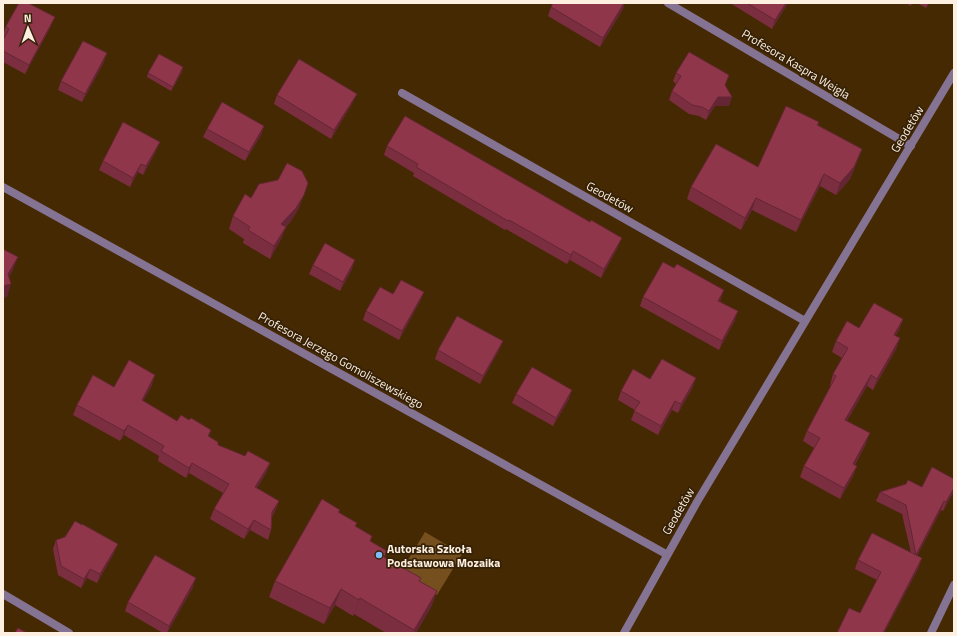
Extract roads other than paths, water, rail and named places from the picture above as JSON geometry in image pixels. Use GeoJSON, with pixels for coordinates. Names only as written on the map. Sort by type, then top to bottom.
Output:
{"type":"FeatureCollection","features":[{"type":"Feature","properties":{"kind":"street","name":"Profesora Kaspra Weigla"},"geometry":{"type":"LineString","coordinates":[[668,3],[911,146]]}},
{"type":"Feature","properties":{"kind":"street","name":"Geodetów"},"geometry":{"type":"LineString","coordinates":[[624,633],[666,554],[954,73]]}},
{"type":"Feature","properties":{"kind":"street","name":"Geodetów"},"geometry":{"type":"LineString","coordinates":[[402,93],[805,321]]}},
{"type":"Feature","properties":{"kind":"street","name":"Profesora Jerzego Gomoliszewskiego"},"geometry":{"type":"LineString","coordinates":[[3,187],[666,554]]}},
{"type":"Feature","properties":{"kind":"street"},"geometry":{"type":"LineString","coordinates":[[931,633],[954,585]]}},
{"type":"Feature","properties":{"kind":"street"},"geometry":{"type":"LineString","coordinates":[[3,594],[69,633]]}},
{"type":"Feature","properties":{"kind":"place","name":"Autorska Szkoła Podstawowa Mozaika"},"geometry":{"type":"Point","coordinates":[379,555]}}]}
